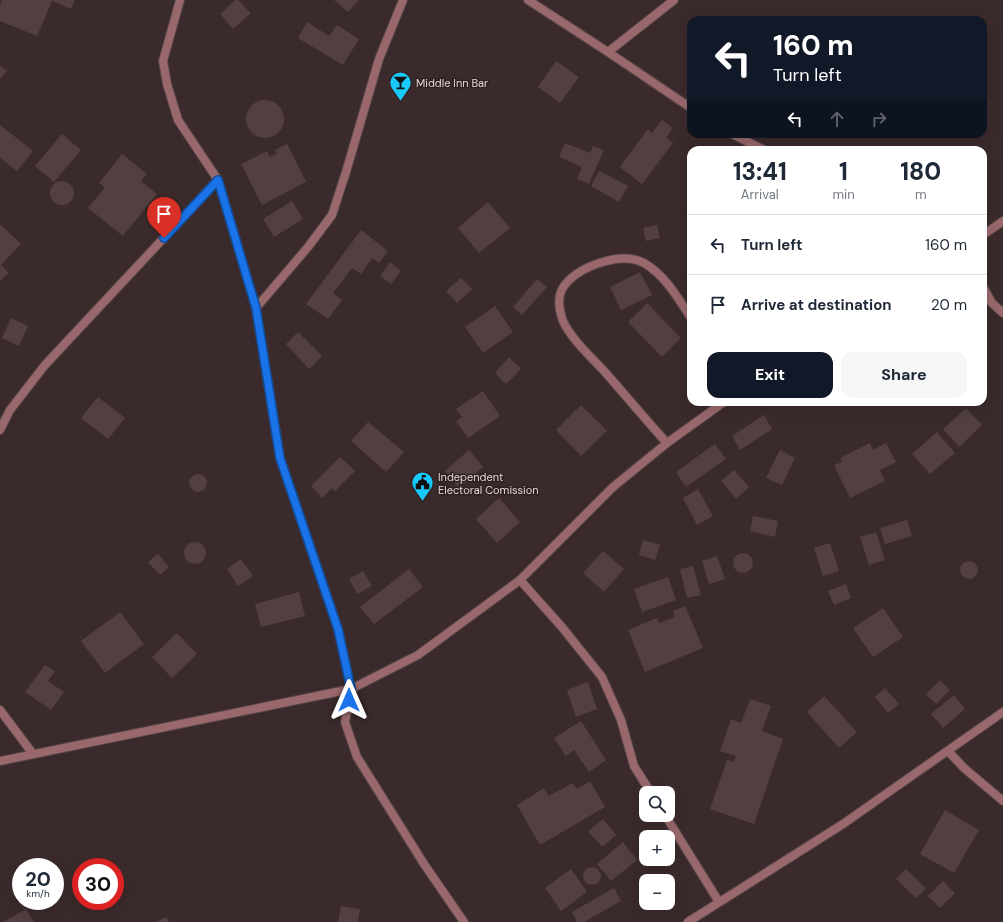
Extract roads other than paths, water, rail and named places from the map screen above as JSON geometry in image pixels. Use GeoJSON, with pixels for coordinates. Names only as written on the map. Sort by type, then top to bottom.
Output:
{"type":"FeatureCollection","features":[{"type":"Feature","properties":{"kind":"street"},"geometry":{"type":"LineString","coordinates":[[180,0],[163,61],[167,84],[178,120],[218,180],[256,308],[280,458],[338,629],[351,689],[345,722],[356,757],[424,864],[464,922]]}},
{"type":"Feature","properties":{"kind":"street"},"geometry":{"type":"LineString","coordinates":[[256,308],[308,247],[332,216],[379,60],[403,0]]}},
{"type":"Feature","properties":{"kind":"street"},"geometry":{"type":"LineString","coordinates":[[528,0],[687,105]]}},
{"type":"Feature","properties":{"kind":"street"},"geometry":{"type":"LineString","coordinates":[[608,52],[674,0]]}},
{"type":"Feature","properties":{"kind":"street"},"geometry":{"type":"LineString","coordinates":[[740,138],[756,146]]}},
{"type":"Feature","properties":{"kind":"street"},"geometry":{"type":"LineString","coordinates":[[0,430],[10,410],[45,365],[218,180]]}},
{"type":"Feature","properties":{"kind":"street"},"geometry":{"type":"LineString","coordinates":[[987,232],[1003,221]]}},
{"type":"Feature","properties":{"kind":"street"},"geometry":{"type":"LineString","coordinates":[[667,443],[577,342],[563,321],[559,304],[564,287],[578,273],[593,265],[611,260],[629,258],[643,263],[653,270],[669,286],[687,312]]}},
{"type":"Feature","properties":{"kind":"street"},"geometry":{"type":"LineString","coordinates":[[987,294],[992,302],[1003,313]]}},
{"type":"Feature","properties":{"kind":"street"},"geometry":{"type":"LineString","coordinates":[[0,761],[351,689],[418,656],[520,580],[613,488],[667,443],[718,406]]}},
{"type":"Feature","properties":{"kind":"street"},"geometry":{"type":"LineString","coordinates":[[520,580],[561,626],[602,677],[621,720],[634,766],[647,786]]}},
{"type":"Feature","properties":{"kind":"street"},"geometry":{"type":"LineString","coordinates":[[0,710],[33,754]]}},
{"type":"Feature","properties":{"kind":"street"},"geometry":{"type":"LineString","coordinates":[[688,922],[843,824],[1003,712]]}},
{"type":"Feature","properties":{"kind":"street"},"geometry":{"type":"LineString","coordinates":[[948,751],[964,768],[1003,801]]}},
{"type":"Feature","properties":{"kind":"street"},"geometry":{"type":"LineString","coordinates":[[669,822],[719,902]]}},
{"type":"Feature","properties":{"kind":"place","name":"Middle Inn Bar"},"geometry":{"type":"Point","coordinates":[400,102]}},
{"type":"Feature","properties":{"kind":"place","name":"Independent Electoral Comission"},"geometry":{"type":"Point","coordinates":[422,502]}}]}
